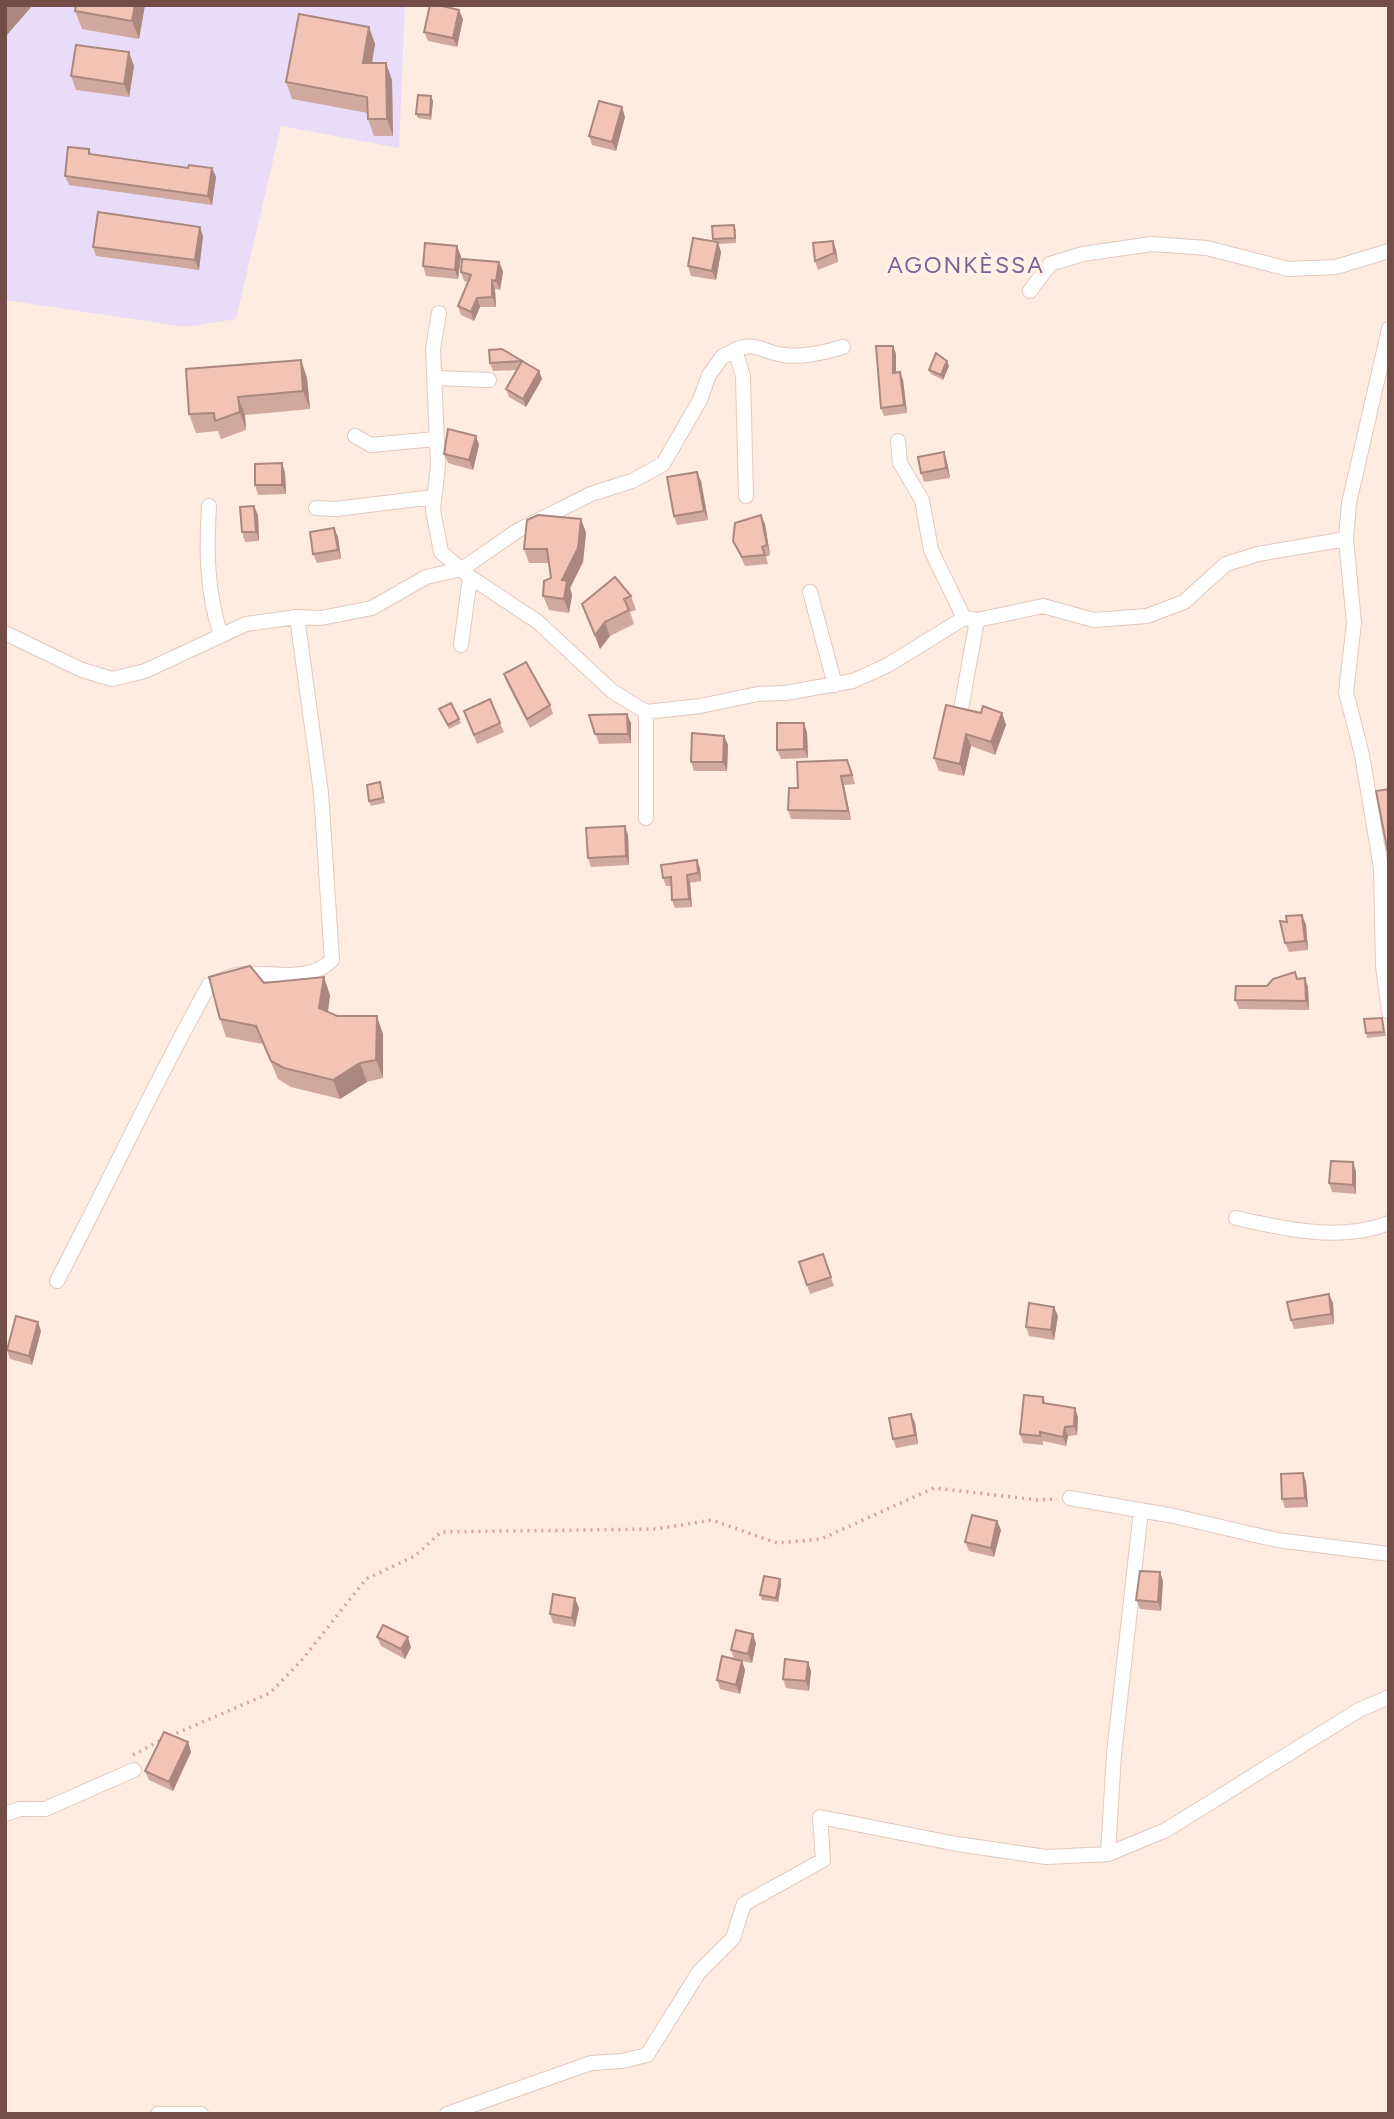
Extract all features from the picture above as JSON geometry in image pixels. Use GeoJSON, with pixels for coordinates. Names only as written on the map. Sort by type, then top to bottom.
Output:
{"type":"FeatureCollection","features":[{"type":"Feature","properties":{"kind":"street"},"geometry":{"type":"LineString","coordinates":[[1030,291],[1050,264],[1083,254],[1152,244],[1207,248],[1288,269],[1336,267],[1389,251]]}},
{"type":"Feature","properties":{"kind":"street"},"geometry":{"type":"LineString","coordinates":[[439,313],[433,349],[438,465],[433,510],[441,552],[466,573],[538,622],[612,691],[646,712],[853,681],[888,665],[971,619],[1043,606],[1094,620],[1147,616],[1184,602],[1226,564],[1258,554],[1346,539]]}},
{"type":"Feature","properties":{"kind":"street"},"geometry":{"type":"LineString","coordinates":[[1389,329],[1349,503],[1346,539],[1354,623],[1346,692],[1385,868],[1383,966],[1389,1013]]}},
{"type":"Feature","properties":{"kind":"street"},"geometry":{"type":"LineString","coordinates":[[5,633],[82,670],[112,679],[145,671],[246,624],[321,618],[372,608],[426,577],[466,573],[517,531],[591,494],[632,481],[663,464],[700,400],[709,375],[722,357],[747,345],[783,355],[823,353],[843,347]]}},
{"type":"Feature","properties":{"kind":"street"},"geometry":{"type":"LineString","coordinates":[[735,350],[743,376],[746,496]]}},
{"type":"Feature","properties":{"kind":"street"},"geometry":{"type":"LineString","coordinates":[[435,378],[489,380]]}},
{"type":"Feature","properties":{"kind":"street"},"geometry":{"type":"LineString","coordinates":[[355,436],[371,445],[435,439]]}},
{"type":"Feature","properties":{"kind":"street"},"geometry":{"type":"LineString","coordinates":[[898,441],[900,463],[922,500],[930,550],[971,619],[961,709]]}},
{"type":"Feature","properties":{"kind":"street"},"geometry":{"type":"LineString","coordinates":[[316,508],[336,509],[434,497]]}},
{"type":"Feature","properties":{"kind":"street"},"geometry":{"type":"LineString","coordinates":[[209,506],[206,566],[210,601],[220,634]]}},
{"type":"Feature","properties":{"kind":"street"},"geometry":{"type":"LineString","coordinates":[[461,645],[466,573]]}},
{"type":"Feature","properties":{"kind":"street"},"geometry":{"type":"LineString","coordinates":[[810,592],[835,685]]}},
{"type":"Feature","properties":{"kind":"street"},"geometry":{"type":"LineString","coordinates":[[57,1281],[102,1196],[133,1125],[209,985],[237,975],[284,976],[321,971],[332,960],[321,793],[297,618]]}},
{"type":"Feature","properties":{"kind":"street"},"geometry":{"type":"LineString","coordinates":[[646,712],[646,818]]}},
{"type":"Feature","properties":{"kind":"street"},"geometry":{"type":"LineString","coordinates":[[1236,1217],[1294,1232],[1374,1229],[1389,1223]]}},
{"type":"Feature","properties":{"kind":"street"},"geometry":{"type":"LineString","coordinates":[[1070,1498],[1141,1510],[1277,1540],[1389,1554]]}},
{"type":"Feature","properties":{"kind":"street"},"geometry":{"type":"LineString","coordinates":[[1108,1854],[1114,1754],[1141,1510]]}},
{"type":"Feature","properties":{"kind":"street"},"geometry":{"type":"LineString","coordinates":[[447,2114],[590,2063],[622,2061],[647,2055],[699,1972],[733,1938],[744,1904],[823,1860],[820,1817],[1046,1857],[1108,1854],[1166,1830],[1359,1710],[1389,1697]]}},
{"type":"Feature","properties":{"kind":"street"},"geometry":{"type":"LineString","coordinates":[[5,1814],[20,1809],[45,1809],[132,1763]]}},
{"type":"Feature","properties":{"kind":"street"},"geometry":{"type":"LineString","coordinates":[[488,2114],[493,2098]]}},
{"type":"Feature","properties":{"kind":"street"},"geometry":{"type":"LineString","coordinates":[[158,2114],[201,2114]]}},
{"type":"Feature","properties":{"kind":"path"},"geometry":{"type":"LineString","coordinates":[[132,1763],[189,1726],[270,1693],[301,1661],[366,1578],[415,1556],[441,1532],[656,1529],[712,1520],[777,1543],[821,1539],[934,1489],[1038,1500],[1070,1498]]}},
{"type":"Feature","properties":{"kind":"shaded area"},"geometry":{"type":"Polygon","coordinates":[[[5,5],[405,5],[399,148],[281,126],[236,319],[186,327],[5,300],[5,5]]]}},
{"type":"Feature","properties":{"kind":"building"},"geometry":{"type":"Polygon","coordinates":[[[76,5],[135,5],[132,21],[75,11],[76,5]]]}},
{"type":"Feature","properties":{"kind":"building"},"geometry":{"type":"Polygon","coordinates":[[[430,5],[459,10],[453,38],[424,32],[430,5]]]}},
{"type":"Feature","properties":{"kind":"building"},"geometry":{"type":"Polygon","coordinates":[[[299,14],[369,27],[363,63],[386,63],[387,119],[368,119],[367,97],[286,82],[299,14]]]}},
{"type":"Feature","properties":{"kind":"building"},"geometry":{"type":"Polygon","coordinates":[[[76,45],[129,52],[124,84],[71,76],[76,45]]]}},
{"type":"Feature","properties":{"kind":"building"},"geometry":{"type":"Polygon","coordinates":[[[418,95],[431,96],[430,115],[416,114],[418,95]]]}},
{"type":"Feature","properties":{"kind":"building"},"geometry":{"type":"Polygon","coordinates":[[[599,101],[622,107],[612,142],[589,136],[599,101]]]}},
{"type":"Feature","properties":{"kind":"building"},"geometry":{"type":"Polygon","coordinates":[[[68,147],[89,149],[89,154],[188,168],[189,165],[212,168],[208,196],[65,176],[68,147]]]}},
{"type":"Feature","properties":{"kind":"building"},"geometry":{"type":"Polygon","coordinates":[[[98,212],[200,227],[195,260],[93,247],[98,212]]]}},
{"type":"Feature","properties":{"kind":"building"},"geometry":{"type":"Polygon","coordinates":[[[734,225],[735,238],[713,239],[712,226],[734,225]]]}},
{"type":"Feature","properties":{"kind":"building"},"geometry":{"type":"Polygon","coordinates":[[[693,238],[718,242],[712,271],[688,266],[693,238]]]}},
{"type":"Feature","properties":{"kind":"building"},"geometry":{"type":"Polygon","coordinates":[[[833,241],[834,253],[815,261],[813,243],[833,241]]]}},
{"type":"Feature","properties":{"kind":"building"},"geometry":{"type":"Polygon","coordinates":[[[425,243],[457,246],[455,270],[423,266],[425,243]]]}},
{"type":"Feature","properties":{"kind":"building"},"geometry":{"type":"Polygon","coordinates":[[[462,259],[499,262],[496,281],[492,280],[492,297],[477,298],[471,312],[458,306],[471,275],[461,272],[462,259]]]}},
{"type":"Feature","properties":{"kind":"building"},"geometry":{"type":"Polygon","coordinates":[[[876,346],[893,346],[893,373],[900,372],[904,405],[881,408],[876,346]]]}},
{"type":"Feature","properties":{"kind":"building"},"geometry":{"type":"Polygon","coordinates":[[[502,349],[539,371],[523,399],[506,389],[522,361],[490,363],[489,350],[502,349]]]}},
{"type":"Feature","properties":{"kind":"building"},"geometry":{"type":"Polygon","coordinates":[[[936,353],[947,361],[941,375],[929,370],[936,353]]]}},
{"type":"Feature","properties":{"kind":"building"},"geometry":{"type":"Polygon","coordinates":[[[301,360],[303,391],[238,397],[240,412],[215,421],[214,413],[189,414],[186,369],[301,360]]]}},
{"type":"Feature","properties":{"kind":"building"},"geometry":{"type":"Polygon","coordinates":[[[448,429],[476,436],[469,460],[444,454],[448,429]]]}},
{"type":"Feature","properties":{"kind":"building"},"geometry":{"type":"Polygon","coordinates":[[[944,452],[946,468],[921,473],[918,457],[944,452]]]}},
{"type":"Feature","properties":{"kind":"building"},"geometry":{"type":"Polygon","coordinates":[[[282,463],[282,485],[255,485],[255,464],[282,463]]]}},
{"type":"Feature","properties":{"kind":"building"},"geometry":{"type":"Polygon","coordinates":[[[697,472],[704,511],[674,516],[667,477],[697,472]]]}},
{"type":"Feature","properties":{"kind":"building"},"geometry":{"type":"Polygon","coordinates":[[[254,506],[256,532],[242,532],[240,507],[254,506]]]}},
{"type":"Feature","properties":{"kind":"building"},"geometry":{"type":"Polygon","coordinates":[[[538,515],[581,519],[578,548],[562,580],[567,581],[564,599],[543,596],[544,581],[551,578],[547,549],[524,549],[527,520],[538,515]]]}},
{"type":"Feature","properties":{"kind":"building"},"geometry":{"type":"Polygon","coordinates":[[[761,515],[767,545],[762,547],[765,555],[742,557],[733,541],[735,523],[761,515]]]}},
{"type":"Feature","properties":{"kind":"building"},"geometry":{"type":"Polygon","coordinates":[[[334,528],[338,550],[313,554],[310,532],[334,528]]]}},
{"type":"Feature","properties":{"kind":"building"},"geometry":{"type":"Polygon","coordinates":[[[615,577],[631,596],[624,599],[629,610],[605,622],[595,635],[582,604],[615,577]]]}},
{"type":"Feature","properties":{"kind":"building"},"geometry":{"type":"Polygon","coordinates":[[[526,662],[550,705],[527,719],[504,674],[526,662]]]}},
{"type":"Feature","properties":{"kind":"building"},"geometry":{"type":"Polygon","coordinates":[[[490,699],[500,723],[474,735],[464,711],[490,699]]]}},
{"type":"Feature","properties":{"kind":"building"},"geometry":{"type":"Polygon","coordinates":[[[451,703],[459,719],[448,725],[439,709],[451,703]]]}},
{"type":"Feature","properties":{"kind":"building"},"geometry":{"type":"Polygon","coordinates":[[[946,705],[981,713],[983,706],[1002,713],[991,742],[966,734],[960,764],[934,758],[946,705]]]}},
{"type":"Feature","properties":{"kind":"building"},"geometry":{"type":"Polygon","coordinates":[[[627,714],[628,734],[595,734],[589,715],[627,714]]]}},
{"type":"Feature","properties":{"kind":"building"},"geometry":{"type":"Polygon","coordinates":[[[777,723],[804,723],[804,749],[777,750],[777,723]]]}},
{"type":"Feature","properties":{"kind":"building"},"geometry":{"type":"Polygon","coordinates":[[[692,733],[724,736],[723,762],[691,762],[692,733]]]}},
{"type":"Feature","properties":{"kind":"building"},"geometry":{"type":"Polygon","coordinates":[[[847,760],[852,775],[841,776],[848,811],[788,810],[789,788],[798,788],[797,762],[847,760]]]}},
{"type":"Feature","properties":{"kind":"building"},"geometry":{"type":"Polygon","coordinates":[[[380,782],[383,798],[369,801],[367,785],[380,782]]]}},
{"type":"Feature","properties":{"kind":"building"},"geometry":{"type":"Polygon","coordinates":[[[1389,789],[1389,858],[1376,791],[1389,789]]]}},
{"type":"Feature","properties":{"kind":"building"},"geometry":{"type":"Polygon","coordinates":[[[625,826],[626,856],[588,858],[586,828],[625,826]]]}},
{"type":"Feature","properties":{"kind":"building"},"geometry":{"type":"Polygon","coordinates":[[[697,860],[698,873],[687,875],[689,899],[672,900],[671,877],[663,878],[661,865],[697,860]]]}},
{"type":"Feature","properties":{"kind":"building"},"geometry":{"type":"Polygon","coordinates":[[[1302,915],[1305,941],[1285,943],[1280,921],[1287,922],[1286,916],[1302,915]]]}},
{"type":"Feature","properties":{"kind":"building"},"geometry":{"type":"Polygon","coordinates":[[[250,966],[264,983],[324,977],[319,1008],[337,1016],[377,1016],[376,1060],[360,1063],[333,1080],[284,1068],[271,1061],[256,1026],[220,1019],[209,977],[250,966]]]}},
{"type":"Feature","properties":{"kind":"building"},"geometry":{"type":"Polygon","coordinates":[[[1295,972],[1297,979],[1305,978],[1306,1001],[1235,1000],[1236,986],[1267,986],[1273,979],[1295,972]]]}},
{"type":"Feature","properties":{"kind":"building"},"geometry":{"type":"Polygon","coordinates":[[[1382,1018],[1384,1032],[1366,1033],[1364,1019],[1382,1018]]]}},
{"type":"Feature","properties":{"kind":"building"},"geometry":{"type":"Polygon","coordinates":[[[1331,1161],[1353,1162],[1353,1185],[1329,1183],[1331,1161]]]}},
{"type":"Feature","properties":{"kind":"building"},"geometry":{"type":"Polygon","coordinates":[[[823,1254],[831,1277],[807,1285],[799,1262],[823,1254]]]}},
{"type":"Feature","properties":{"kind":"building"},"geometry":{"type":"Polygon","coordinates":[[[1329,1294],[1331,1314],[1291,1320],[1287,1302],[1329,1294]]]}},
{"type":"Feature","properties":{"kind":"building"},"geometry":{"type":"Polygon","coordinates":[[[1029,1303],[1054,1307],[1051,1330],[1026,1327],[1029,1303]]]}},
{"type":"Feature","properties":{"kind":"building"},"geometry":{"type":"Polygon","coordinates":[[[16,1316],[38,1322],[29,1356],[7,1350],[16,1316]]]}},
{"type":"Feature","properties":{"kind":"building"},"geometry":{"type":"Polygon","coordinates":[[[1024,1395],[1043,1397],[1043,1403],[1075,1408],[1074,1426],[1065,1427],[1063,1437],[1040,1432],[1040,1436],[1020,1434],[1024,1395]]]}},
{"type":"Feature","properties":{"kind":"building"},"geometry":{"type":"Polygon","coordinates":[[[911,1414],[915,1435],[893,1439],[889,1418],[911,1414]]]}},
{"type":"Feature","properties":{"kind":"building"},"geometry":{"type":"Polygon","coordinates":[[[1303,1473],[1305,1498],[1282,1499],[1281,1474],[1303,1473]]]}},
{"type":"Feature","properties":{"kind":"building"},"geometry":{"type":"Polygon","coordinates":[[[972,1515],[997,1521],[991,1548],[965,1542],[972,1515]]]}},
{"type":"Feature","properties":{"kind":"building"},"geometry":{"type":"Polygon","coordinates":[[[1140,1571],[1160,1572],[1158,1602],[1136,1600],[1140,1571]]]}},
{"type":"Feature","properties":{"kind":"building"},"geometry":{"type":"Polygon","coordinates":[[[764,1576],[780,1579],[776,1598],[760,1595],[764,1576]]]}},
{"type":"Feature","properties":{"kind":"building"},"geometry":{"type":"Polygon","coordinates":[[[553,1594],[575,1598],[572,1618],[550,1614],[553,1594]]]}},
{"type":"Feature","properties":{"kind":"building"},"geometry":{"type":"Polygon","coordinates":[[[383,1625],[408,1637],[401,1649],[377,1637],[383,1625]]]}},
{"type":"Feature","properties":{"kind":"building"},"geometry":{"type":"Polygon","coordinates":[[[736,1630],[753,1634],[748,1654],[731,1650],[736,1630]]]}},
{"type":"Feature","properties":{"kind":"building"},"geometry":{"type":"Polygon","coordinates":[[[722,1656],[742,1661],[736,1685],[717,1680],[722,1656]]]}},
{"type":"Feature","properties":{"kind":"building"},"geometry":{"type":"Polygon","coordinates":[[[785,1659],[808,1662],[806,1681],[783,1679],[785,1659]]]}},
{"type":"Feature","properties":{"kind":"building"},"geometry":{"type":"Polygon","coordinates":[[[164,1732],[188,1742],[169,1782],[145,1771],[164,1732]]]}},
{"type":"Feature","properties":{"kind":"district","name":"AGONKÈSSA"},"geometry":{"type":"Point","coordinates":[966,265]}}]}
